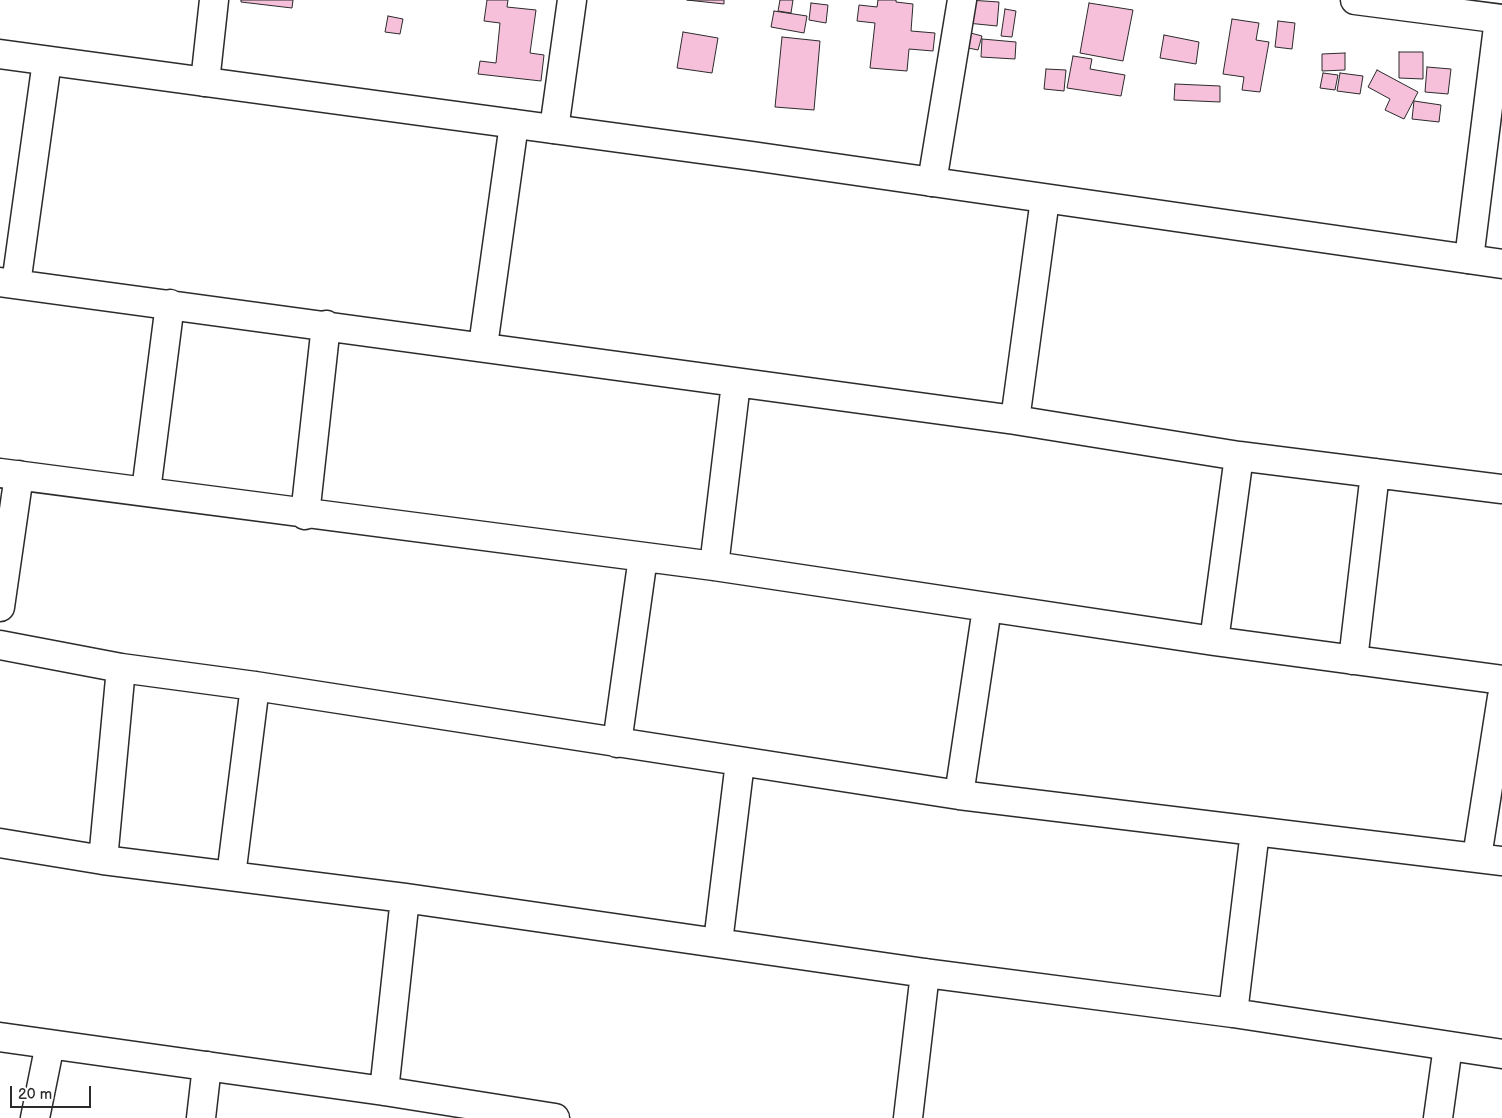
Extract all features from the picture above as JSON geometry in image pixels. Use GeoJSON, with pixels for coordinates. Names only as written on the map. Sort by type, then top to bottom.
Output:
{"type":"FeatureCollection","features":[{"type":"Feature","properties":{"kind":"street"},"geometry":{"type":"LineString","coordinates":[[205,82],[214,0]]}},
{"type":"Feature","properties":{"kind":"street"},"geometry":{"type":"LineString","coordinates":[[554,129],[572,0]]}},
{"type":"Feature","properties":{"kind":"street"},"geometry":{"type":"LineString","coordinates":[[932,182],[962,0]]}},
{"type":"Feature","properties":{"kind":"street"},"geometry":{"type":"LineString","coordinates":[[1356,0],[1403,3],[1501,19],[1469,259]]}},
{"type":"Feature","properties":{"kind":"street"},"geometry":{"type":"LineString","coordinates":[[0,54],[554,129],[1502,264]]}},
{"type":"Feature","properties":{"kind":"street"},"geometry":{"type":"LineString","coordinates":[[47,61],[8,283],[483,346],[736,383],[1015,420],[1239,456],[1502,489]]}},
{"type":"Feature","properties":{"kind":"street"},"geometry":{"type":"LineString","coordinates":[[483,346],[514,124]]}},
{"type":"Feature","properties":{"kind":"street"},"geometry":{"type":"LineString","coordinates":[[1015,420],[1045,199]]}},
{"type":"Feature","properties":{"kind":"street"},"geometry":{"type":"LineString","coordinates":[[146,491],[170,304]]}},
{"type":"Feature","properties":{"kind":"street"},"geometry":{"type":"LineString","coordinates":[[305,514],[326,325]]}},
{"type":"Feature","properties":{"kind":"street"},"geometry":{"type":"LineString","coordinates":[[714,566],[736,383]]}},
{"type":"Feature","properties":{"kind":"street"},"geometry":{"type":"LineString","coordinates":[[1214,642],[1239,456]]}},
{"type":"Feature","properties":{"kind":"street"},"geometry":{"type":"LineString","coordinates":[[1353,660],[1375,473]]}},
{"type":"Feature","properties":{"kind":"street"},"geometry":{"type":"LineString","coordinates":[[0,606],[10,474],[714,566],[1214,642],[1502,680]]}},
{"type":"Feature","properties":{"kind":"street"},"geometry":{"type":"LineString","coordinates":[[617,743],[643,557]]}},
{"type":"Feature","properties":{"kind":"street"},"geometry":{"type":"LineString","coordinates":[[959,795],[987,608]]}},
{"type":"Feature","properties":{"kind":"street"},"geometry":{"type":"LineString","coordinates":[[0,645],[121,668],[255,686],[959,795],[1489,859],[1502,697]]}},
{"type":"Feature","properties":{"kind":"street"},"geometry":{"type":"LineString","coordinates":[[103,860],[121,668]]}},
{"type":"Feature","properties":{"kind":"street"},"geometry":{"type":"LineString","coordinates":[[231,876],[255,686]]}},
{"type":"Feature","properties":{"kind":"street"},"geometry":{"type":"LineString","coordinates":[[718,942],[740,762]]}},
{"type":"Feature","properties":{"kind":"street"},"geometry":{"type":"LineString","coordinates":[[1233,1013],[1255,831]]}},
{"type":"Feature","properties":{"kind":"street"},"geometry":{"type":"LineString","coordinates":[[0,843],[103,860],[405,898],[925,973],[1233,1013],[1502,1054]]}},
{"type":"Feature","properties":{"kind":"street"},"geometry":{"type":"LineString","coordinates":[[384,1091],[405,898]]}},
{"type":"Feature","properties":{"kind":"street"},"geometry":{"type":"LineString","coordinates":[[908,1118],[925,973]]}},
{"type":"Feature","properties":{"kind":"street"},"geometry":{"type":"LineString","coordinates":[[0,1037],[384,1091],[555,1118]]}},
{"type":"Feature","properties":{"kind":"street"},"geometry":{"type":"LineString","coordinates":[[35,1118],[50,1044]]}},
{"type":"Feature","properties":{"kind":"street"},"geometry":{"type":"LineString","coordinates":[[1438,1118],[1448,1046]]}},
{"type":"Feature","properties":{"kind":"street"},"geometry":{"type":"LineString","coordinates":[[201,1118],[207,1066]]}},
{"type":"Feature","properties":{"kind":"building"},"geometry":{"type":"Polygon","coordinates":[[[241,0],[293,0],[292,8],[241,2],[241,0]]]}},
{"type":"Feature","properties":{"kind":"building"},"geometry":{"type":"Polygon","coordinates":[[[487,0],[508,0],[507,7],[536,10],[530,53],[544,55],[541,81],[478,74],[480,61],[496,63],[500,23],[484,21],[487,0]]]}},
{"type":"Feature","properties":{"kind":"building"},"geometry":{"type":"Polygon","coordinates":[[[687,0],[724,0],[724,4],[687,0]]]}},
{"type":"Feature","properties":{"kind":"building"},"geometry":{"type":"Polygon","coordinates":[[[780,0],[793,0],[791,13],[778,11],[780,0]]]}},
{"type":"Feature","properties":{"kind":"building"},"geometry":{"type":"Polygon","coordinates":[[[878,0],[896,0],[896,2],[913,4],[911,31],[935,33],[933,51],[909,49],[907,71],[870,68],[875,23],[857,21],[859,5],[877,7],[878,0]]]}},
{"type":"Feature","properties":{"kind":"building"},"geometry":{"type":"Polygon","coordinates":[[[969,0],[999,2],[997,26],[967,23],[969,0]]]}},
{"type":"Feature","properties":{"kind":"building"},"geometry":{"type":"Polygon","coordinates":[[[811,3],[828,5],[826,23],[809,20],[811,3]]]}},
{"type":"Feature","properties":{"kind":"building"},"geometry":{"type":"Polygon","coordinates":[[[1089,3],[1133,10],[1123,61],[1080,53],[1089,3]]]}},
{"type":"Feature","properties":{"kind":"building"},"geometry":{"type":"Polygon","coordinates":[[[1005,9],[1016,11],[1012,37],[1001,36],[1005,9]]]}},
{"type":"Feature","properties":{"kind":"building"},"geometry":{"type":"Polygon","coordinates":[[[774,11],[807,16],[804,33],[771,27],[774,11]]]}},
{"type":"Feature","properties":{"kind":"building"},"geometry":{"type":"Polygon","coordinates":[[[388,16],[403,19],[400,34],[385,32],[388,16]]]}},
{"type":"Feature","properties":{"kind":"building"},"geometry":{"type":"Polygon","coordinates":[[[1232,19],[1259,23],[1256,40],[1269,42],[1260,92],[1242,90],[1244,77],[1223,74],[1232,19]]]}},
{"type":"Feature","properties":{"kind":"building"},"geometry":{"type":"Polygon","coordinates":[[[1278,21],[1295,23],[1292,49],[1275,47],[1278,21]]]}},
{"type":"Feature","properties":{"kind":"building"},"geometry":{"type":"Polygon","coordinates":[[[963,31],[982,36],[978,50],[959,46],[963,31]]]}},
{"type":"Feature","properties":{"kind":"building"},"geometry":{"type":"Polygon","coordinates":[[[683,32],[718,38],[712,73],[677,68],[683,32]]]}},
{"type":"Feature","properties":{"kind":"building"},"geometry":{"type":"Polygon","coordinates":[[[1164,35],[1199,42],[1196,64],[1160,58],[1164,35]]]}},
{"type":"Feature","properties":{"kind":"building"},"geometry":{"type":"Polygon","coordinates":[[[782,37],[820,41],[814,110],[775,107],[782,37]]]}},
{"type":"Feature","properties":{"kind":"building"},"geometry":{"type":"Polygon","coordinates":[[[982,39],[1016,42],[1015,59],[981,57],[982,39]]]}},
{"type":"Feature","properties":{"kind":"building"},"geometry":{"type":"Polygon","coordinates":[[[1399,52],[1423,52],[1423,79],[1399,78],[1399,52]]]}},
{"type":"Feature","properties":{"kind":"building"},"geometry":{"type":"Polygon","coordinates":[[[1345,53],[1345,70],[1322,71],[1322,54],[1345,53]]]}},
{"type":"Feature","properties":{"kind":"building"},"geometry":{"type":"Polygon","coordinates":[[[1073,56],[1092,59],[1090,69],[1125,75],[1121,96],[1067,88],[1073,56]]]}},
{"type":"Feature","properties":{"kind":"building"},"geometry":{"type":"Polygon","coordinates":[[[1427,67],[1451,69],[1448,94],[1425,92],[1427,67]]]}},
{"type":"Feature","properties":{"kind":"building"},"geometry":{"type":"Polygon","coordinates":[[[1046,69],[1066,70],[1064,91],[1044,89],[1046,69]]]}},
{"type":"Feature","properties":{"kind":"building"},"geometry":{"type":"Polygon","coordinates":[[[1377,70],[1418,92],[1404,119],[1385,110],[1390,99],[1368,87],[1377,70]]]}},
{"type":"Feature","properties":{"kind":"building"},"geometry":{"type":"Polygon","coordinates":[[[1323,73],[1338,75],[1335,90],[1320,88],[1323,73]]]}},
{"type":"Feature","properties":{"kind":"building"},"geometry":{"type":"Polygon","coordinates":[[[1340,73],[1363,76],[1360,94],[1337,91],[1340,73]]]}},
{"type":"Feature","properties":{"kind":"building"},"geometry":{"type":"Polygon","coordinates":[[[1175,84],[1220,86],[1220,102],[1174,100],[1175,84]]]}},
{"type":"Feature","properties":{"kind":"building"},"geometry":{"type":"Polygon","coordinates":[[[1414,101],[1441,105],[1439,122],[1412,119],[1414,101]]]}}]}
